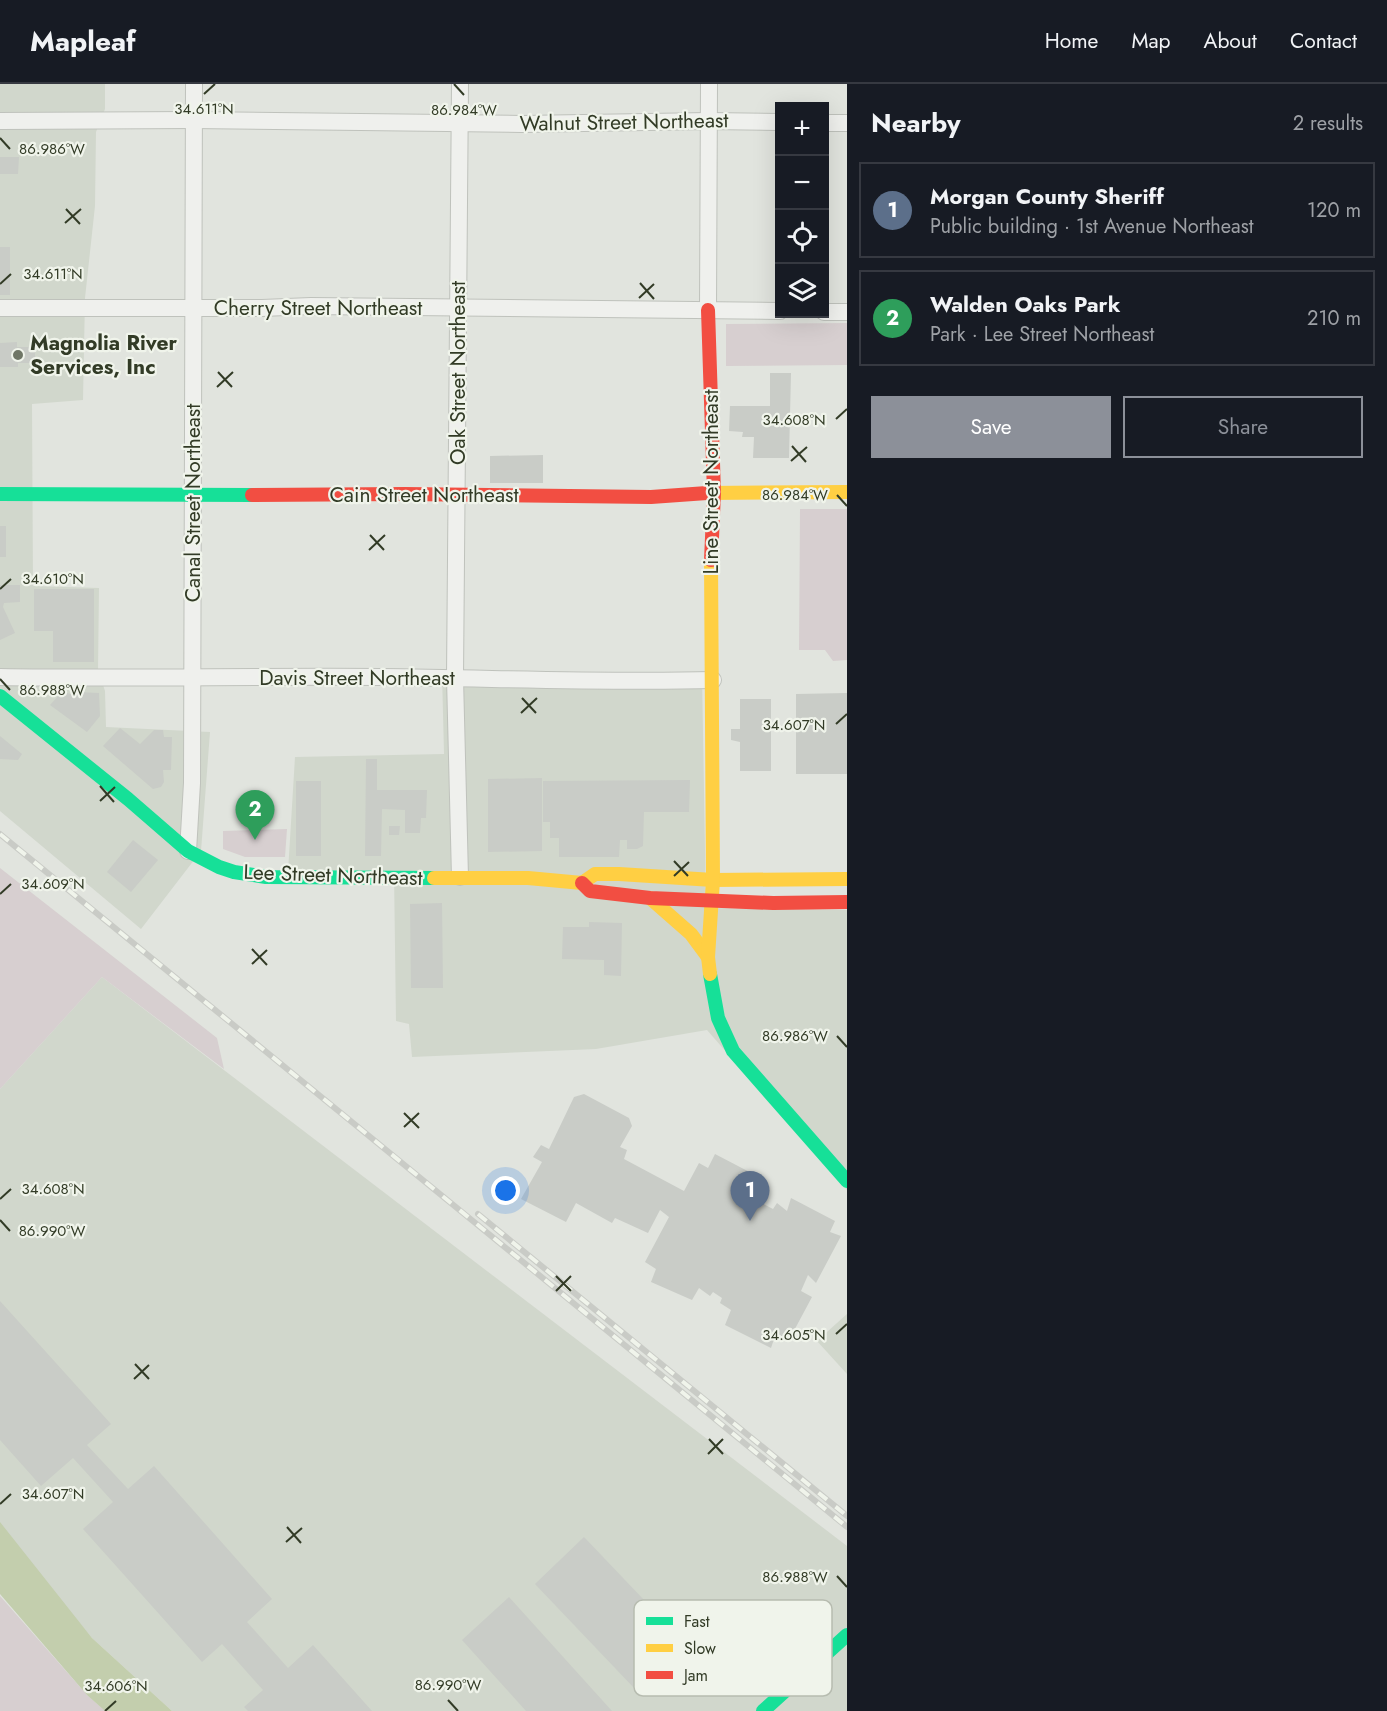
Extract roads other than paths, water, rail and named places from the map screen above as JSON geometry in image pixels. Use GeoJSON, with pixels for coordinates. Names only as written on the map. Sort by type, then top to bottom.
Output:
{"type":"FeatureCollection","features":[{"type":"Feature","properties":{"kind":"street","name":"Canal Street Northeast"},"geometry":{"type":"LineString","coordinates":[[188,851],[192,783],[194,84]]}},
{"type":"Feature","properties":{"kind":"street","name":"Oak Street Northeast"},"geometry":{"type":"LineString","coordinates":[[460,84],[455,678],[460,877]]}},
{"type":"Feature","properties":{"kind":"street","name":"Line Street Northeast"},"geometry":{"type":"LineString","coordinates":[[709,84],[708,310],[714,493],[711,572],[713,880]]}},
{"type":"Feature","properties":{"kind":"street","name":"Walnut Street Northeast"},"geometry":{"type":"LineString","coordinates":[[0,121],[775,122]]}},
{"type":"Feature","properties":{"kind":"street"},"geometry":{"type":"LineString","coordinates":[[829,123],[847,123]]}},
{"type":"Feature","properties":{"kind":"street","name":"Cherry Street Northeast"},"geometry":{"type":"LineString","coordinates":[[0,308],[311,306],[775,311]]}},
{"type":"Feature","properties":{"kind":"street"},"geometry":{"type":"LineString","coordinates":[[829,312],[847,312]]}},
{"type":"Feature","properties":{"kind":"street","name":"Cain Street Northeast"},"geometry":{"type":"LineString","coordinates":[[0,494],[651,496],[847,492]]}},
{"type":"Feature","properties":{"kind":"street","name":"Davis Street Northeast"},"geometry":{"type":"LineString","coordinates":[[0,677],[713,680]]}},
{"type":"Feature","properties":{"kind":"street","name":"Lee Street Northeast"},"geometry":{"type":"LineString","coordinates":[[0,696],[128,799],[188,851],[234,872],[266,877],[528,878],[582,883],[590,891],[650,898],[773,903],[847,902]]}},
{"type":"Feature","properties":{"kind":"street","name":"Lee Street Northeast"},"geometry":{"type":"LineString","coordinates":[[582,883],[595,874],[713,880],[847,879]]}},
{"type":"Feature","properties":{"kind":"street"},"geometry":{"type":"LineString","coordinates":[[713,880],[708,957],[711,987],[718,1018],[733,1051],[847,1181]]}},
{"type":"Feature","properties":{"kind":"street"},"geometry":{"type":"LineString","coordinates":[[650,898],[691,934],[708,957]]}},
{"type":"Feature","properties":{"kind":"street"},"geometry":{"type":"LineString","coordinates":[[832,1649],[847,1635]]}},
{"type":"Feature","properties":{"kind":"street"},"geometry":{"type":"LineString","coordinates":[[763,1711],[780,1696]]}},
{"type":"Feature","properties":{"kind":"railway"},"geometry":{"type":"LineString","coordinates":[[0,834],[847,1527]]}},
{"type":"Feature","properties":{"kind":"railway"},"geometry":{"type":"LineString","coordinates":[[478,1214],[847,1516]]}},
{"type":"Feature","properties":{"kind":"place","name":"Magnolia River Services, Inc"},"geometry":{"type":"Point","coordinates":[18,355]}},
{"type":"Feature","properties":{"kind":"place","name":"Walden Oaks Park"},"geometry":{"type":"Point","coordinates":[255,840]}},
{"type":"Feature","properties":{"kind":"place","name":"Morgan County Sheriff"},"geometry":{"type":"Point","coordinates":[750,1221]}}]}
